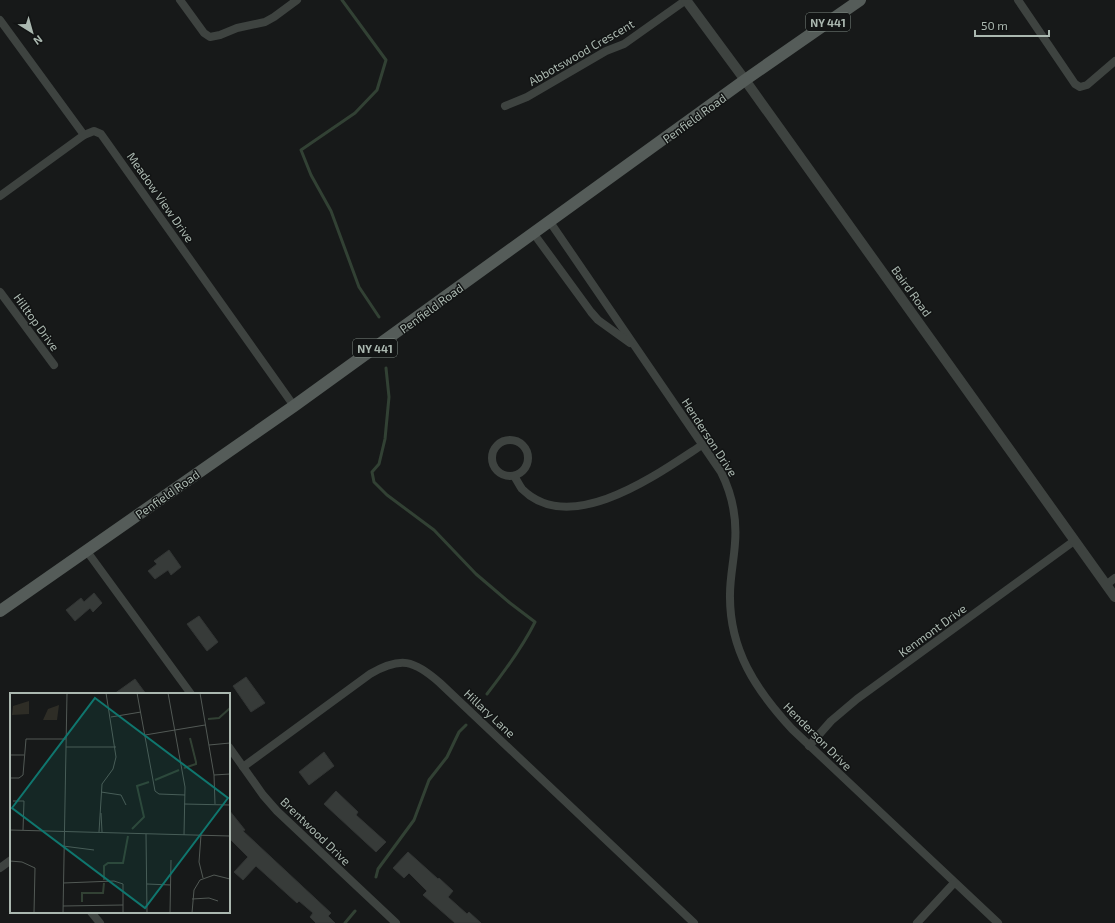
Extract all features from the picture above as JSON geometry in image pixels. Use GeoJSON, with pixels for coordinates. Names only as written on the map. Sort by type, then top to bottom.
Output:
{"type":"FeatureCollection","features":[{"type":"Feature","properties":{"kind":"main road","name":"Penfield Road"},"geometry":{"type":"LineString","coordinates":[[0,611],[294,406],[534,234],[745,80],[860,0]]}},
{"type":"Feature","properties":{"kind":"street"},"geometry":{"type":"LineString","coordinates":[[180,0],[207,36],[214,37],[237,28],[265,22],[297,0]]}},
{"type":"Feature","properties":{"kind":"street","name":"Baird Road"},"geometry":{"type":"LineString","coordinates":[[686,0],[745,80],[1115,597]]}},
{"type":"Feature","properties":{"kind":"street","name":"Abbotswood Crescent"},"geometry":{"type":"LineString","coordinates":[[505,106],[527,98],[606,51],[624,44],[686,0]]}},
{"type":"Feature","properties":{"kind":"street"},"geometry":{"type":"LineString","coordinates":[[1018,0],[1075,84],[1080,87],[1087,85],[1115,61]]}},
{"type":"Feature","properties":{"kind":"street"},"geometry":{"type":"LineString","coordinates":[[0,20],[84,135],[0,196]]}},
{"type":"Feature","properties":{"kind":"street","name":"Meadow View Drive"},"geometry":{"type":"LineString","coordinates":[[84,135],[94,131],[101,134],[105,139],[294,406]]}},
{"type":"Feature","properties":{"kind":"street","name":"Henderson Drive"},"geometry":{"type":"LineString","coordinates":[[550,222],[721,472],[729,488],[733,504],[736,543],[730,595],[734,635],[749,673],[762,694],[781,718],[809,746],[998,923]]}},
{"type":"Feature","properties":{"kind":"street","name":"Henderson Drive"},"geometry":{"type":"LineString","coordinates":[[534,234],[598,320],[635,347]]}},
{"type":"Feature","properties":{"kind":"street","name":"Hilltop Drive"},"geometry":{"type":"LineString","coordinates":[[0,292],[54,365]]}},
{"type":"Feature","properties":{"kind":"street"},"geometry":{"type":"LineString","coordinates":[[509,441],[520,444],[527,453],[527,465],[524,470],[514,476],[502,475],[494,466],[492,461],[495,450],[503,442],[509,441]]}},
{"type":"Feature","properties":{"kind":"street"},"geometry":{"type":"LineString","coordinates":[[514,476],[522,488],[534,498],[547,504],[562,507],[584,505],[604,499],[647,480],[702,445]]}},
{"type":"Feature","properties":{"kind":"street","name":"Kenmont Drive"},"geometry":{"type":"LineString","coordinates":[[809,746],[831,722],[857,699],[1074,541]]}},
{"type":"Feature","properties":{"kind":"street"},"geometry":{"type":"LineString","coordinates":[[86,550],[190,693]]}},
{"type":"Feature","properties":{"kind":"street"},"geometry":{"type":"LineString","coordinates":[[1106,585],[1115,578]]}},
{"type":"Feature","properties":{"kind":"street","name":"Hillary Lane"},"geometry":{"type":"LineString","coordinates":[[243,767],[370,674],[395,663],[406,663],[417,666],[428,672],[440,683],[694,923]]}},
{"type":"Feature","properties":{"kind":"street","name":"Brentwood Drive"},"geometry":{"type":"LineString","coordinates":[[230,748],[263,795],[277,811],[396,923]]}},
{"type":"Feature","properties":{"kind":"street"},"geometry":{"type":"LineString","coordinates":[[0,868],[10,861]]}},
{"type":"Feature","properties":{"kind":"street"},"geometry":{"type":"LineString","coordinates":[[917,923],[954,883]]}},
{"type":"Feature","properties":{"kind":"street"},"geometry":{"type":"LineString","coordinates":[[92,913],[100,923]]}},
{"type":"Feature","properties":{"kind":"building"},"geometry":{"type":"Polygon","coordinates":[[[169,550],[181,567],[171,575],[168,570],[155,579],[148,571],[157,564],[154,561],[169,550]]]}},
{"type":"Feature","properties":{"kind":"building"},"geometry":{"type":"Polygon","coordinates":[[[94,593],[102,603],[93,612],[90,608],[75,621],[66,610],[81,598],[84,602],[94,593]]]}},
{"type":"Feature","properties":{"kind":"building"},"geometry":{"type":"Polygon","coordinates":[[[199,616],[218,642],[207,651],[187,624],[199,616]]]}},
{"type":"Feature","properties":{"kind":"building"},"geometry":{"type":"Polygon","coordinates":[[[246,677],[265,703],[251,712],[233,686],[246,677]]]}},
{"type":"Feature","properties":{"kind":"building"},"geometry":{"type":"Polygon","coordinates":[[[135,679],[145,693],[115,693],[135,679]]]}},
{"type":"Feature","properties":{"kind":"building"},"geometry":{"type":"Polygon","coordinates":[[[324,752],[334,766],[309,785],[299,772],[324,752]]]}},
{"type":"Feature","properties":{"kind":"building"},"geometry":{"type":"Polygon","coordinates":[[[336,791],[358,812],[356,815],[386,842],[376,852],[324,804],[336,791]]]}},
{"type":"Feature","properties":{"kind":"building"},"geometry":{"type":"Polygon","coordinates":[[[230,811],[245,830],[243,831],[331,913],[328,916],[335,923],[316,923],[310,917],[313,913],[299,901],[297,903],[256,866],[243,880],[234,872],[248,857],[230,839],[230,811]]]}},
{"type":"Feature","properties":{"kind":"building"},"geometry":{"type":"Polygon","coordinates":[[[408,852],[453,891],[448,897],[467,914],[469,912],[481,923],[455,923],[423,895],[427,891],[409,873],[404,878],[393,868],[408,852]]]}},
{"type":"Feature","properties":{"kind":"waterway"},"geometry":{"type":"LineString","coordinates":[[342,0],[386,60],[377,90],[355,113],[301,150],[311,175],[331,211],[359,287],[379,317]]}},
{"type":"Feature","properties":{"kind":"waterway"},"geometry":{"type":"LineString","coordinates":[[386,368],[389,397],[385,439],[379,464],[372,472],[374,482],[387,495],[434,530],[476,574],[535,622],[525,641],[487,694]]}},
{"type":"Feature","properties":{"kind":"waterway"},"geometry":{"type":"LineString","coordinates":[[376,877],[378,869],[414,820],[429,780],[447,757],[459,732],[466,725]]}},
{"type":"Feature","properties":{"kind":"waterway"},"geometry":{"type":"LineString","coordinates":[[345,923],[355,911]]}}]}
